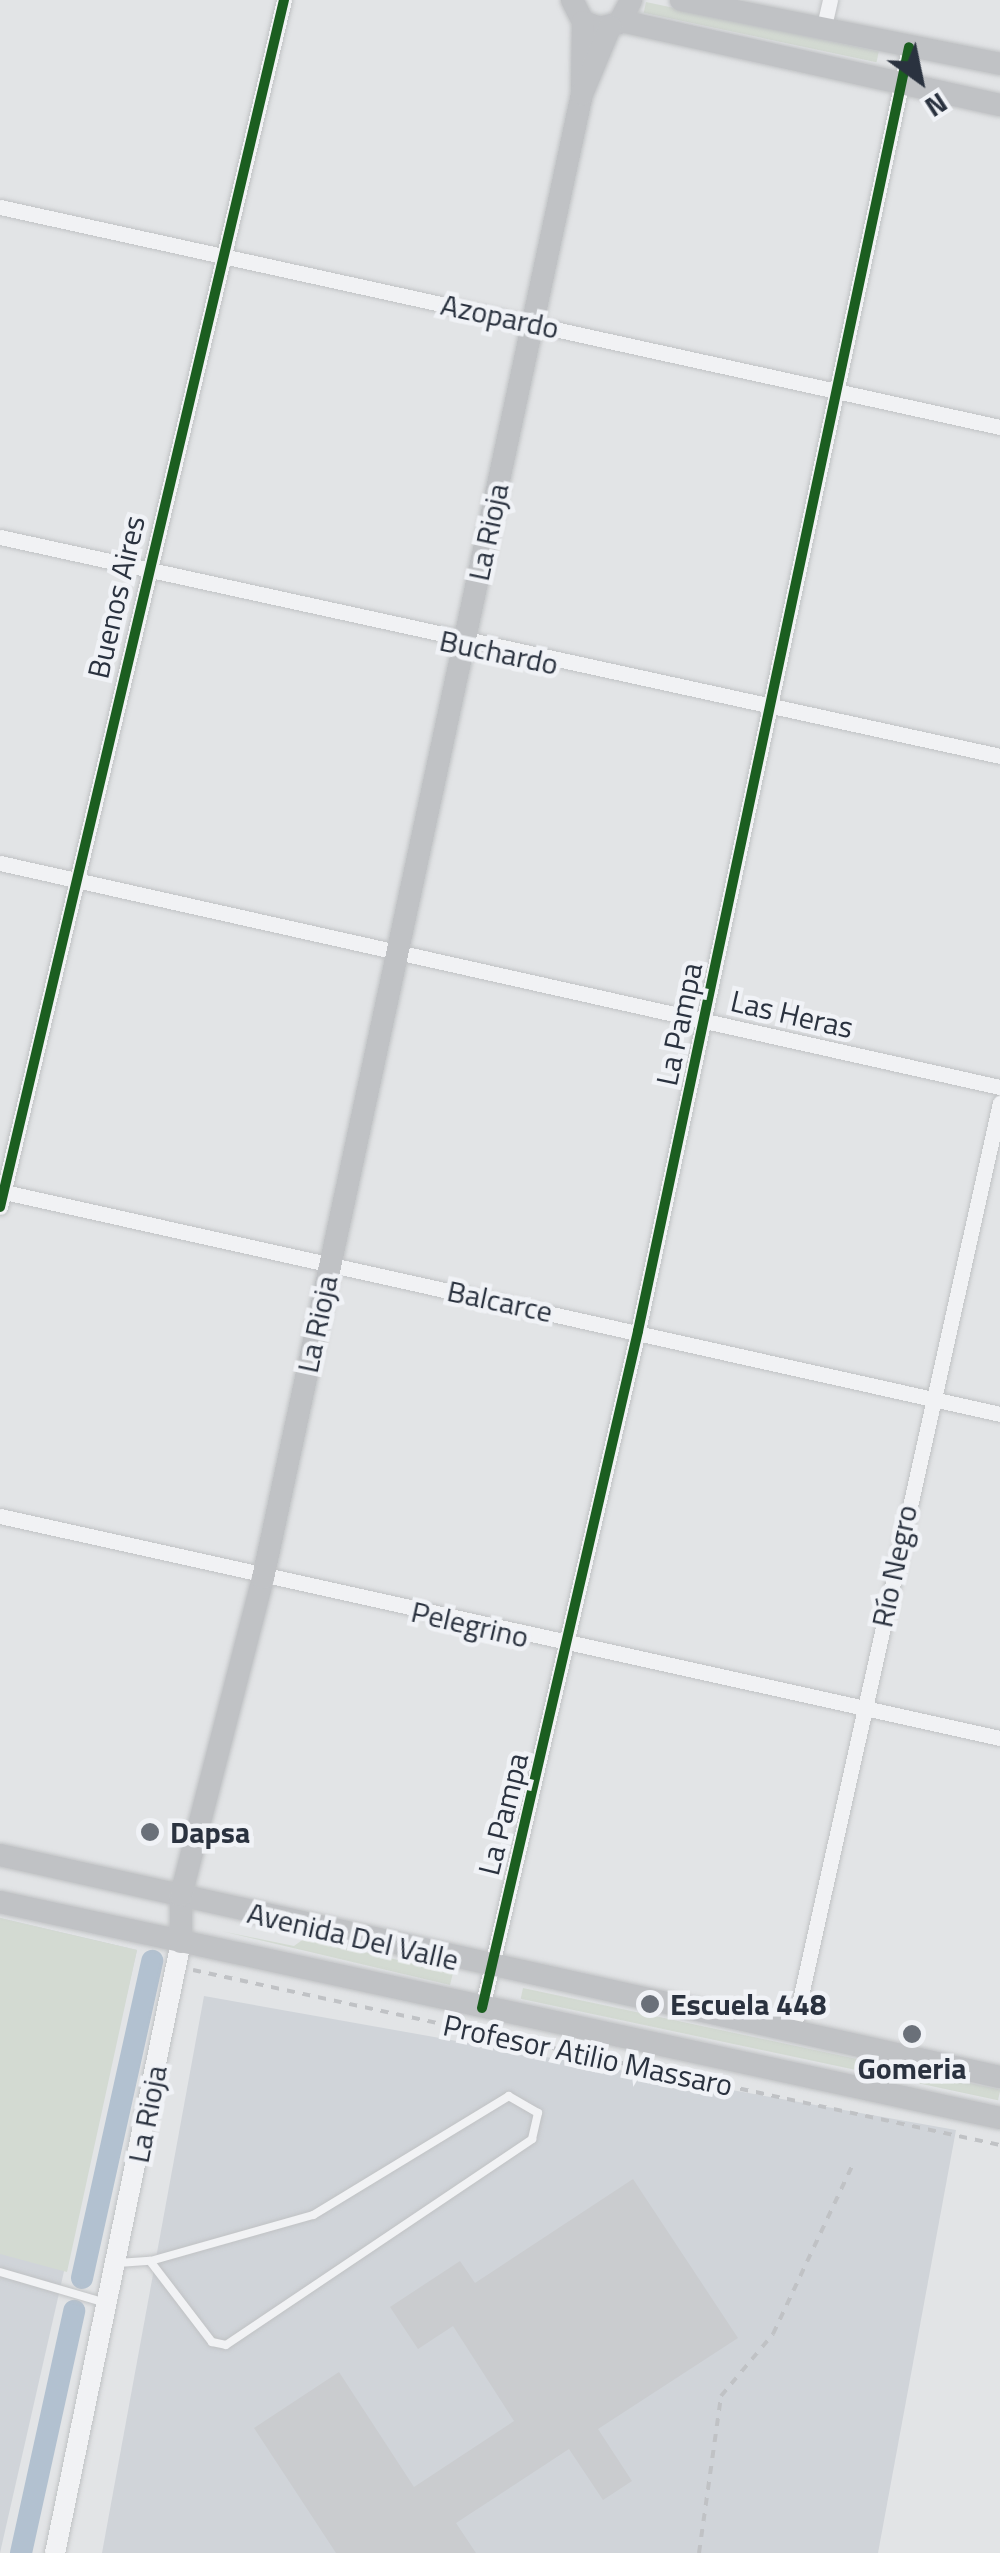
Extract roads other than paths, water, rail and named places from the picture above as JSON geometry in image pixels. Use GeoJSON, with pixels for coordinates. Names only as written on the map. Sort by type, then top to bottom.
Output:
{"type":"FeatureCollection","features":[{"type":"Feature","properties":{"kind":"main road"},"geometry":{"type":"LineString","coordinates":[[681,0],[1000,64]]}},
{"type":"Feature","properties":{"kind":"main road"},"geometry":{"type":"LineString","coordinates":[[573,9],[620,16],[1000,105]]}},
{"type":"Feature","properties":{"kind":"main road","name":"La Rioja"},"geometry":{"type":"LineString","coordinates":[[573,9],[582,94]]}},
{"type":"Feature","properties":{"kind":"main road","name":"La Rioja"},"geometry":{"type":"LineString","coordinates":[[180,1942],[181,1896],[263,1578],[582,94],[620,16]]}},
{"type":"Feature","properties":{"kind":"main road","name":"Avenida Del Valle"},"geometry":{"type":"LineString","coordinates":[[0,1856],[491,1968],[1000,2077]]}},
{"type":"Feature","properties":{"kind":"main road","name":"Avenida Del Valle"},"geometry":{"type":"LineString","coordinates":[[0,1902],[1000,2118]]}},
{"type":"Feature","properties":{"kind":"street","name":"Buenos Aires"},"geometry":{"type":"LineString","coordinates":[[1,1197],[284,0]]}},
{"type":"Feature","properties":{"kind":"street"},"geometry":{"type":"LineString","coordinates":[[824,26],[830,0]]}},
{"type":"Feature","properties":{"kind":"street","name":"La Pampa"},"geometry":{"type":"LineString","coordinates":[[482,2008],[569,1646],[638,1332],[907,86],[909,47]]}},
{"type":"Feature","properties":{"kind":"street","name":"Azopardo"},"geometry":{"type":"LineString","coordinates":[[0,207],[1000,427]]}},
{"type":"Feature","properties":{"kind":"street","name":"Buchardo"},"geometry":{"type":"LineString","coordinates":[[0,537],[464,645],[1000,756]]}},
{"type":"Feature","properties":{"kind":"street","name":"Las Heras"},"geometry":{"type":"LineString","coordinates":[[0,863],[1000,1087]]}},
{"type":"Feature","properties":{"kind":"street","name":"Río Negro"},"geometry":{"type":"LineString","coordinates":[[793,2031],[1000,1102]]}},
{"type":"Feature","properties":{"kind":"street","name":"Balcarce"},"geometry":{"type":"LineString","coordinates":[[1,1197],[329,1264],[1000,1414]]}},
{"type":"Feature","properties":{"kind":"street","name":"Pelegrino"},"geometry":{"type":"LineString","coordinates":[[0,1516],[569,1646],[1000,1738]]}},
{"type":"Feature","properties":{"kind":"street","name":"La Rioja"},"geometry":{"type":"LineString","coordinates":[[55,2553],[118,2264],[180,1942]]}},
{"type":"Feature","properties":{"kind":"lane"},"geometry":{"type":"LineString","coordinates":[[118,2264],[150,2261],[313,2215],[509,2096],[538,2113],[532,2139],[226,2346],[212,2342],[150,2261]]}},
{"type":"Feature","properties":{"kind":"lane"},"geometry":{"type":"LineString","coordinates":[[0,2272],[108,2304]]}},
{"type":"Feature","properties":{"kind":"waterway"},"geometry":{"type":"LineString","coordinates":[[82,2278],[152,1961]]}},
{"type":"Feature","properties":{"kind":"waterway"},"geometry":{"type":"LineString","coordinates":[[21,2553],[74,2311]]}},
{"type":"Feature","properties":{"kind":"place","name":"Dapsa"},"geometry":{"type":"Point","coordinates":[150,1832]}},
{"type":"Feature","properties":{"kind":"place","name":"Escuela 448"},"geometry":{"type":"Point","coordinates":[650,2004]}},
{"type":"Feature","properties":{"kind":"place","name":"Gomeria"},"geometry":{"type":"Point","coordinates":[912,2034]}}]}
